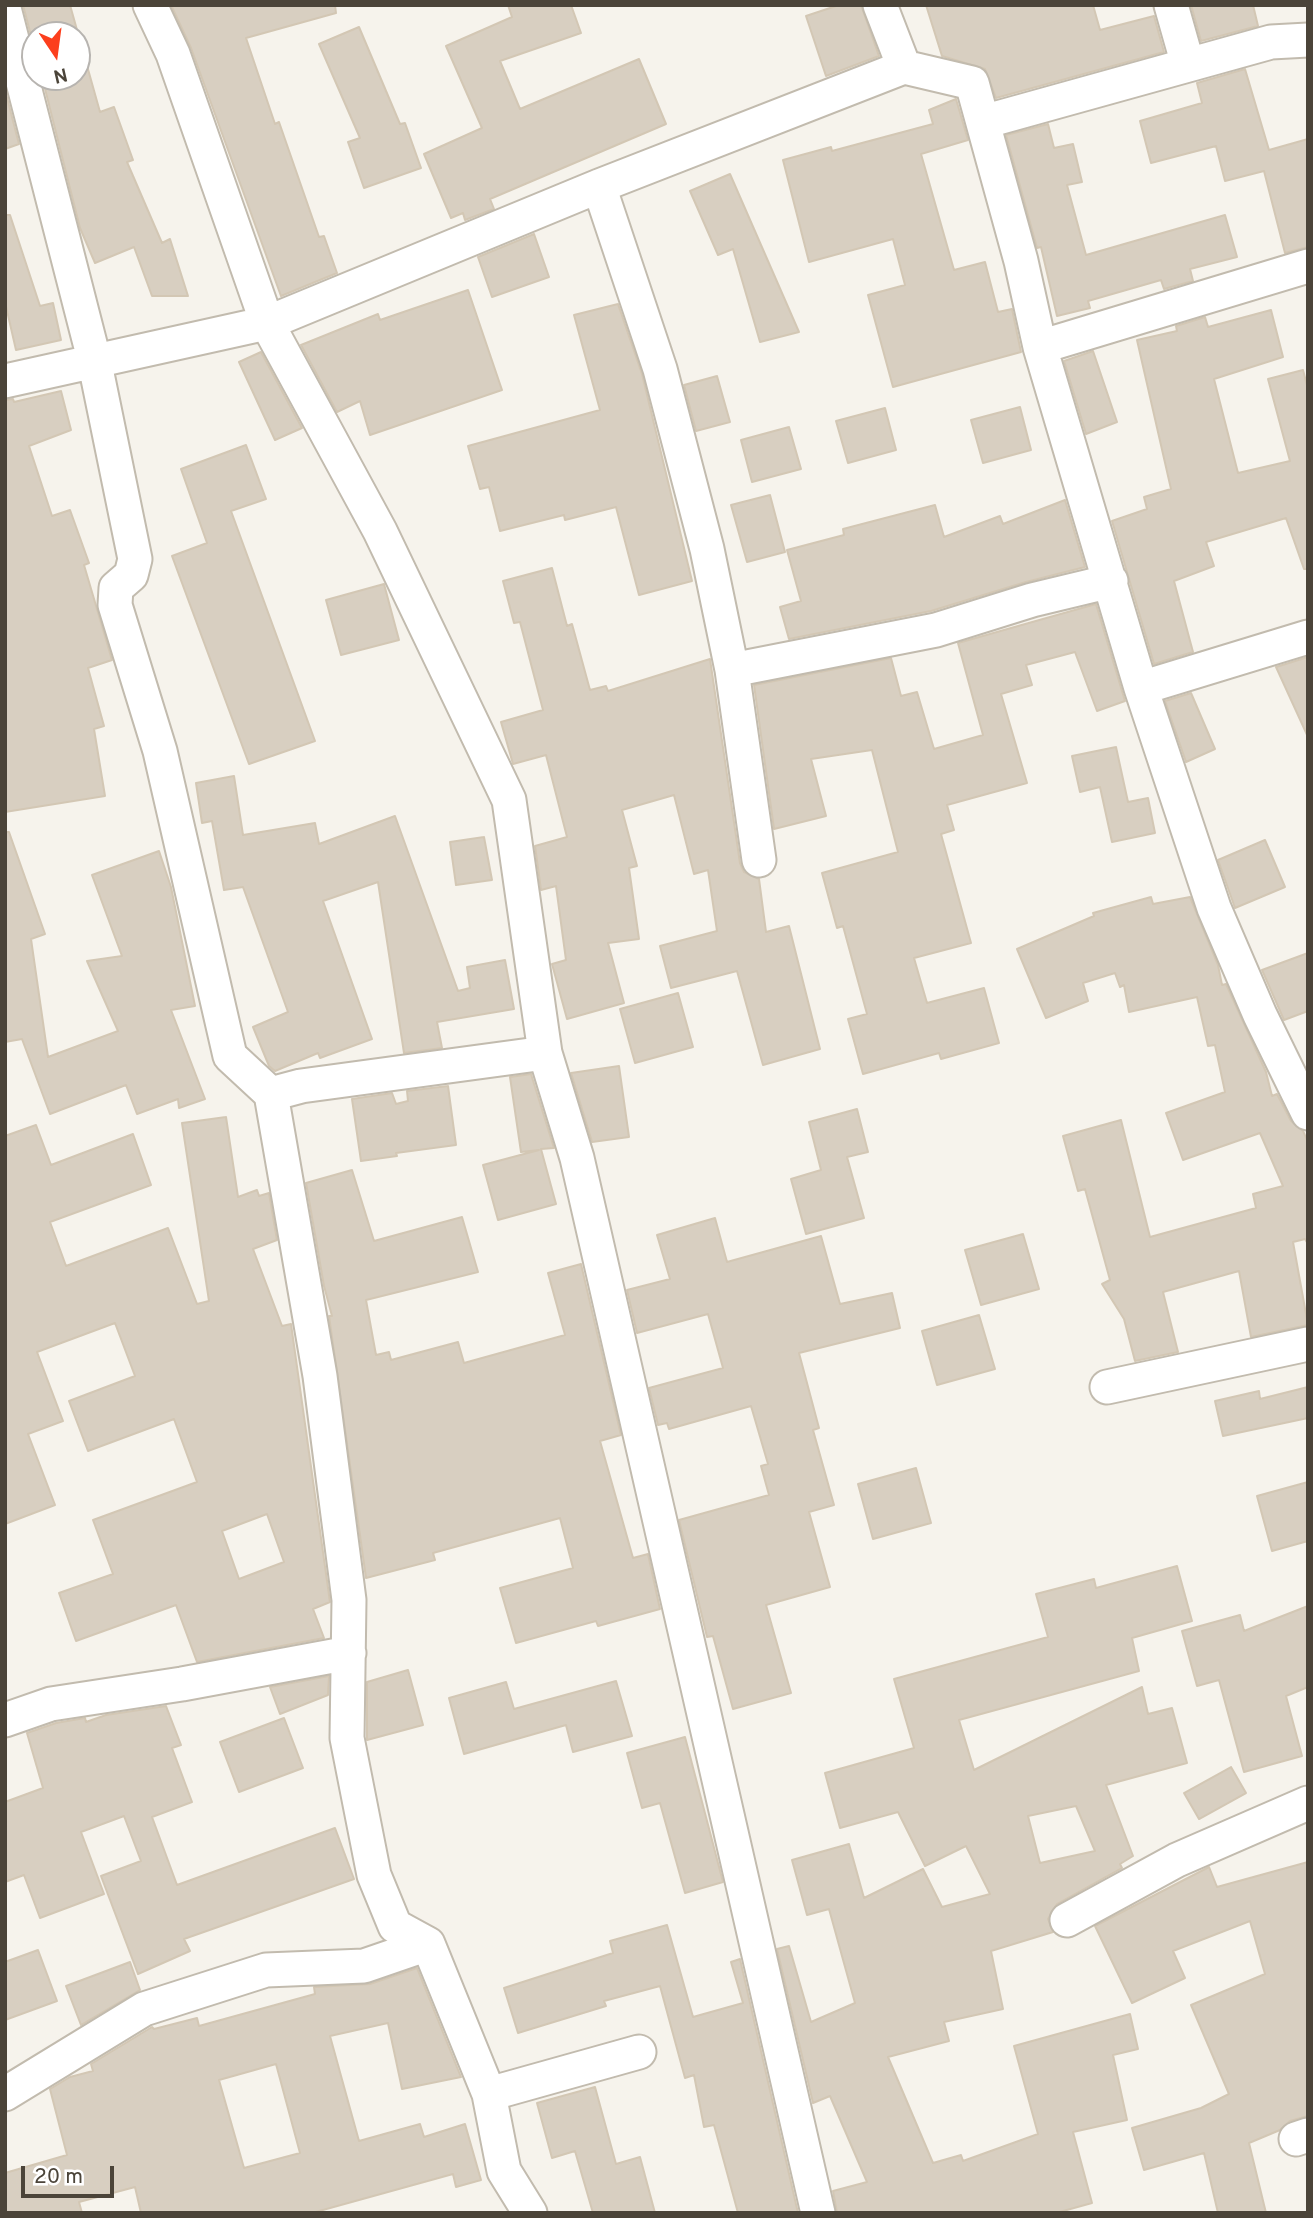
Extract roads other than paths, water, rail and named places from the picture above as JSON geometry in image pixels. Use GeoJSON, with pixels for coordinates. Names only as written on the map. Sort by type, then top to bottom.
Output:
{"type":"FeatureCollection","features":[{"type":"Feature","properties":{"kind":"street"},"geometry":{"type":"LineString","coordinates":[[150,5],[173,54],[267,323],[380,531],[509,800],[545,1054],[577,1157],[818,2213]]}},
{"type":"Feature","properties":{"kind":"street"},"geometry":{"type":"LineString","coordinates":[[880,5],[904,67]]}},
{"type":"Feature","properties":{"kind":"street"},"geometry":{"type":"LineString","coordinates":[[1171,5],[1188,65]]}},
{"type":"Feature","properties":{"kind":"street"},"geometry":{"type":"LineString","coordinates":[[5,12],[94,359],[135,559],[131,575],[116,588],[114,605],[163,763],[230,1056],[271,1094],[320,1376],[349,1600],[347,1738],[374,1875],[395,1926],[428,1944],[489,2094],[504,2171],[530,2213]]}},
{"type":"Feature","properties":{"kind":"street"},"geometry":{"type":"LineString","coordinates":[[983,122],[1271,42],[1308,40]]}},
{"type":"Feature","properties":{"kind":"street"},"geometry":{"type":"LineString","coordinates":[[5,381],[94,359],[267,323],[599,186],[904,67],[972,83],[1021,261],[1040,347],[1141,688],[1214,908],[1260,1015],[1308,1113]]}},
{"type":"Feature","properties":{"kind":"street"},"geometry":{"type":"LineString","coordinates":[[599,186],[660,369],[707,549],[732,670],[759,860]]}},
{"type":"Feature","properties":{"kind":"street"},"geometry":{"type":"LineString","coordinates":[[1040,347],[1308,266]]}},
{"type":"Feature","properties":{"kind":"street"},"geometry":{"type":"LineString","coordinates":[[732,670],[936,630],[1032,600],[1111,581]]}},
{"type":"Feature","properties":{"kind":"street"},"geometry":{"type":"LineString","coordinates":[[1141,688],[1308,637]]}},
{"type":"Feature","properties":{"kind":"street"},"geometry":{"type":"LineString","coordinates":[[271,1094],[301,1086],[545,1054]]}},
{"type":"Feature","properties":{"kind":"street"},"geometry":{"type":"LineString","coordinates":[[1107,1387],[1308,1345]]}},
{"type":"Feature","properties":{"kind":"street"},"geometry":{"type":"LineString","coordinates":[[5,1720],[51,1704],[182,1684],[349,1653]]}},
{"type":"Feature","properties":{"kind":"street"},"geometry":{"type":"LineString","coordinates":[[1067,1920],[1177,1860],[1308,1802]]}},
{"type":"Feature","properties":{"kind":"street"},"geometry":{"type":"LineString","coordinates":[[5,2094],[144,2009],[266,1970],[364,1966],[428,1944]]}},
{"type":"Feature","properties":{"kind":"street"},"geometry":{"type":"LineString","coordinates":[[489,2094],[639,2052]]}}]}
